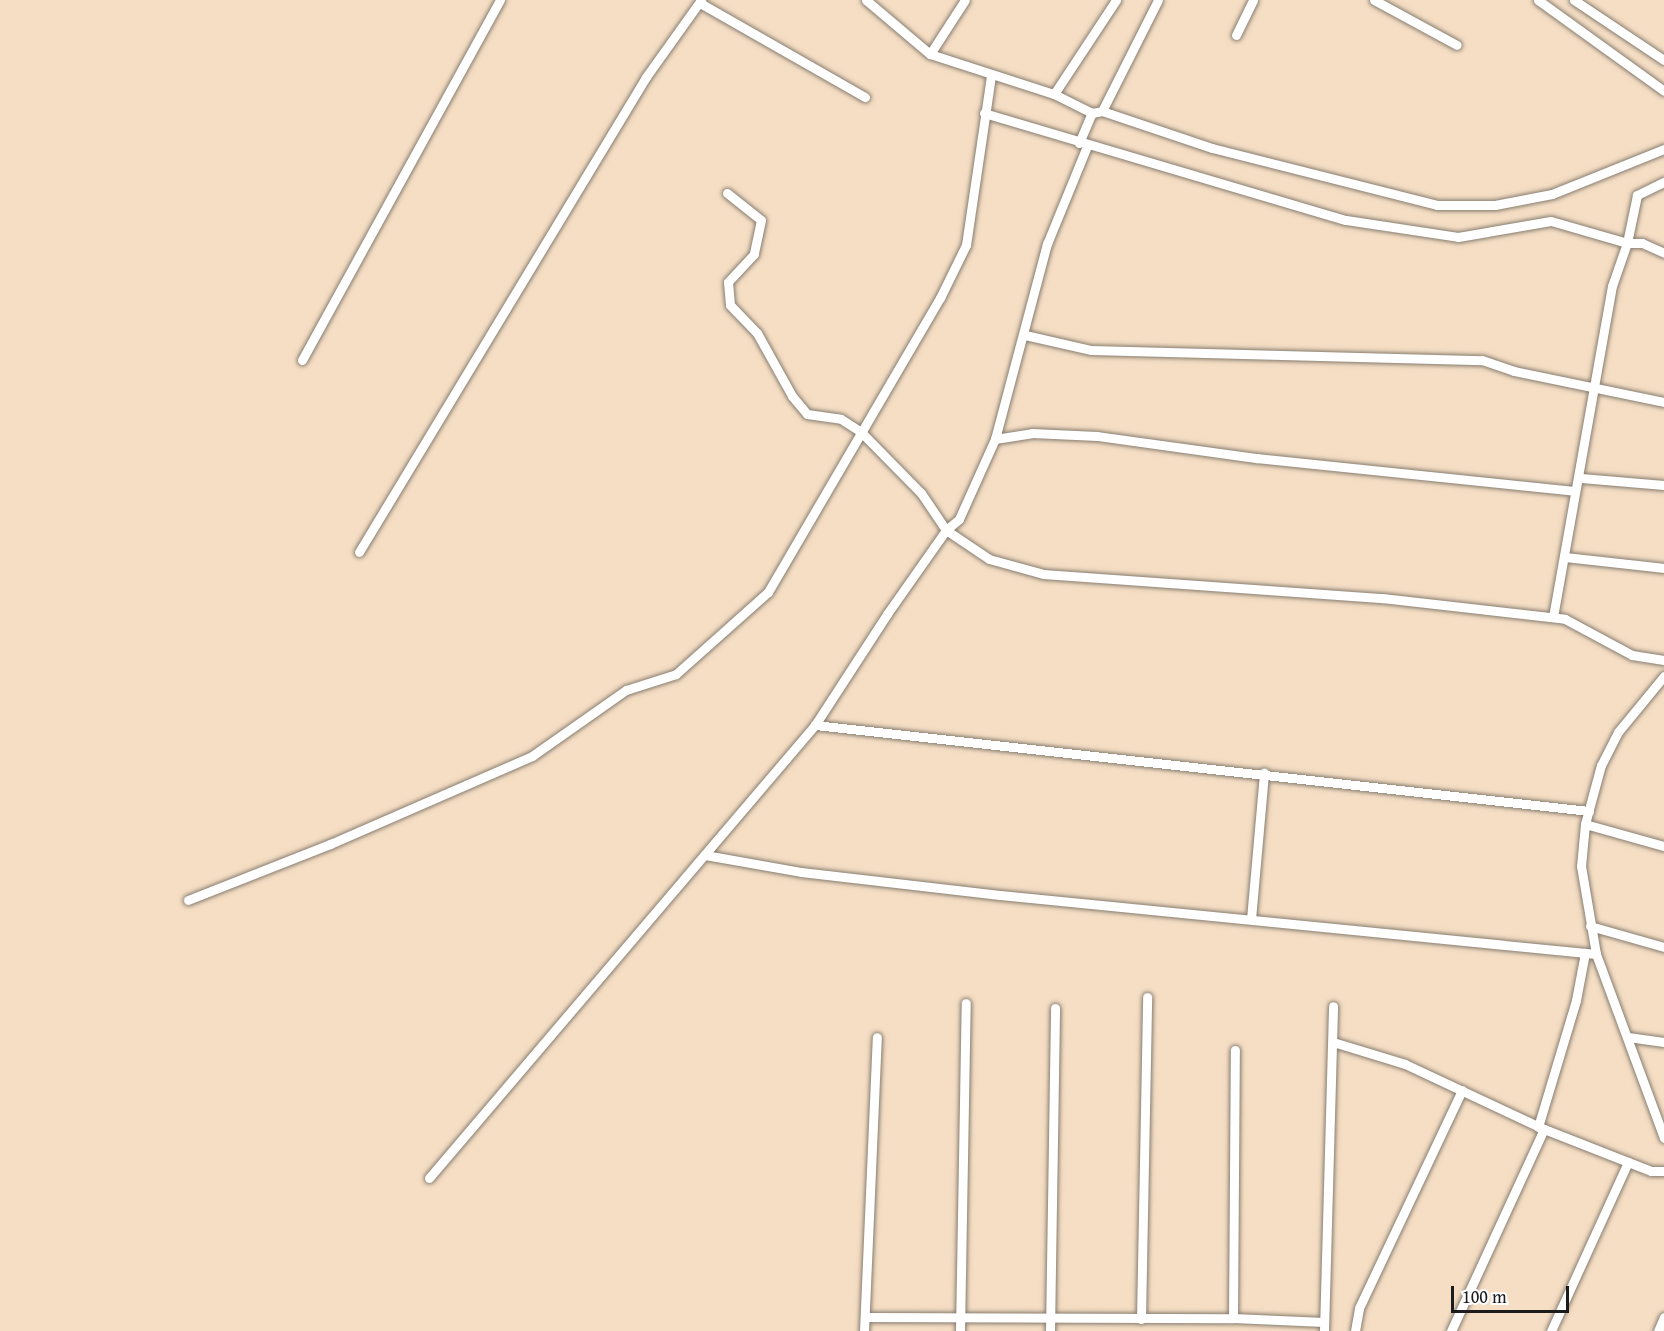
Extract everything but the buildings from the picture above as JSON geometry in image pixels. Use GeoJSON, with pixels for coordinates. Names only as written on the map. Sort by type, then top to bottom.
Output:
{"type":"FeatureCollection","features":[{"type":"Feature","properties":{"kind":"street"},"geometry":{"type":"LineString","coordinates":[[302,360],[500,0]]}},
{"type":"Feature","properties":{"kind":"street"},"geometry":{"type":"LineString","coordinates":[[866,0],[930,54],[991,76],[1054,94],[1092,113],[1102,111],[1212,148],[1437,205],[1495,206],[1552,194],[1664,149]]}},
{"type":"Feature","properties":{"kind":"street"},"geometry":{"type":"LineString","coordinates":[[930,54],[964,0]]}},
{"type":"Feature","properties":{"kind":"street"},"geometry":{"type":"LineString","coordinates":[[1054,94],[1116,0]]}},
{"type":"Feature","properties":{"kind":"street"},"geometry":{"type":"LineString","coordinates":[[1102,111],[1158,0]]}},
{"type":"Feature","properties":{"kind":"street"},"geometry":{"type":"LineString","coordinates":[[1236,35],[1253,0]]}},
{"type":"Feature","properties":{"kind":"street"},"geometry":{"type":"LineString","coordinates":[[1374,0],[1457,45]]}},
{"type":"Feature","properties":{"kind":"street"},"geometry":{"type":"LineString","coordinates":[[1538,0],[1664,91]]}},
{"type":"Feature","properties":{"kind":"street"},"geometry":{"type":"LineString","coordinates":[[1574,0],[1664,60]]}},
{"type":"Feature","properties":{"kind":"street"},"geometry":{"type":"LineString","coordinates":[[359,552],[646,77],[701,1],[865,97]]}},
{"type":"Feature","properties":{"kind":"street"},"geometry":{"type":"LineString","coordinates":[[188,900],[321,848],[532,756],[626,690],[676,674],[768,592],[940,298],[966,245],[991,76]]}},
{"type":"Feature","properties":{"kind":"street"},"geometry":{"type":"LineString","coordinates":[[984,113],[1083,145],[1346,220],[1458,237],[1551,221],[1628,243],[1642,243],[1664,253]]}},
{"type":"Feature","properties":{"kind":"street"},"geometry":{"type":"LineString","coordinates":[[429,1178],[815,725],[946,530],[959,519],[995,439],[1025,335],[1047,244],[1083,145],[1092,113]]}},
{"type":"Feature","properties":{"kind":"street"},"geometry":{"type":"LineString","coordinates":[[1553,617],[1565,557],[1574,491],[1581,477],[1612,286],[1628,243],[1637,195],[1664,182]]}},
{"type":"Feature","properties":{"kind":"street"},"geometry":{"type":"LineString","coordinates":[[727,193],[761,220],[754,254],[728,282],[730,305],[757,333],[792,396],[807,414],[841,419],[861,432],[921,493],[946,530],[989,559],[1044,574],[1382,598],[1553,617],[1565,619],[1632,655],[1664,660]]}},
{"type":"Feature","properties":{"kind":"street"},"geometry":{"type":"LineString","coordinates":[[1025,335],[1091,350],[1482,360],[1596,390],[1664,402]]}},
{"type":"Feature","properties":{"kind":"street"},"geometry":{"type":"LineString","coordinates":[[995,439],[1032,433],[1097,436],[1234,456],[1574,491]]}},
{"type":"Feature","properties":{"kind":"street"},"geometry":{"type":"LineString","coordinates":[[1581,477],[1664,485]]}},
{"type":"Feature","properties":{"kind":"street"},"geometry":{"type":"LineString","coordinates":[[1565,557],[1664,568]]}},
{"type":"Feature","properties":{"kind":"street"},"geometry":{"type":"LineString","coordinates":[[1664,676],[1618,732],[1601,765],[1585,824],[1581,866],[1596,954],[1664,1138]]}},
{"type":"Feature","properties":{"kind":"street"},"geometry":{"type":"LineString","coordinates":[[815,725],[1264,773],[1589,811]]}},
{"type":"Feature","properties":{"kind":"street"},"geometry":{"type":"LineString","coordinates":[[1251,919],[1264,773]]}},
{"type":"Feature","properties":{"kind":"street"},"geometry":{"type":"LineString","coordinates":[[1585,824],[1664,846]]}},
{"type":"Feature","properties":{"kind":"street"},"geometry":{"type":"LineString","coordinates":[[705,855],[801,872],[1000,896],[1596,954]]}},
{"type":"Feature","properties":{"kind":"street"},"geometry":{"type":"LineString","coordinates":[[1590,926],[1664,947]]}},
{"type":"Feature","properties":{"kind":"street"},"geometry":{"type":"LineString","coordinates":[[1451,1331],[1541,1128],[1576,1000],[1586,953]]}},
{"type":"Feature","properties":{"kind":"street"},"geometry":{"type":"LineString","coordinates":[[1141,1318],[1147,997]]}},
{"type":"Feature","properties":{"kind":"street"},"geometry":{"type":"LineString","coordinates":[[960,1331],[966,1003]]}},
{"type":"Feature","properties":{"kind":"street"},"geometry":{"type":"LineString","coordinates":[[865,1317],[1233,1318],[1324,1327],[1333,1006]]}},
{"type":"Feature","properties":{"kind":"street"},"geometry":{"type":"LineString","coordinates":[[1050,1331],[1055,1008]]}},
{"type":"Feature","properties":{"kind":"street"},"geometry":{"type":"LineString","coordinates":[[864,1331],[877,1037]]}},
{"type":"Feature","properties":{"kind":"street"},"geometry":{"type":"LineString","coordinates":[[1628,1037],[1664,1042]]}},
{"type":"Feature","properties":{"kind":"street"},"geometry":{"type":"LineString","coordinates":[[1333,1042],[1405,1064],[1541,1128],[1652,1171],[1664,1171]]}},
{"type":"Feature","properties":{"kind":"street"},"geometry":{"type":"LineString","coordinates":[[1233,1318],[1235,1050]]}},
{"type":"Feature","properties":{"kind":"street"},"geometry":{"type":"LineString","coordinates":[[1355,1331],[1359,1308],[1462,1090]]}},
{"type":"Feature","properties":{"kind":"street"},"geometry":{"type":"LineString","coordinates":[[1551,1331],[1628,1162]]}},
{"type":"Feature","properties":{"kind":"street"},"geometry":{"type":"LineString","coordinates":[[1658,1331],[1664,1317]]}}]}
